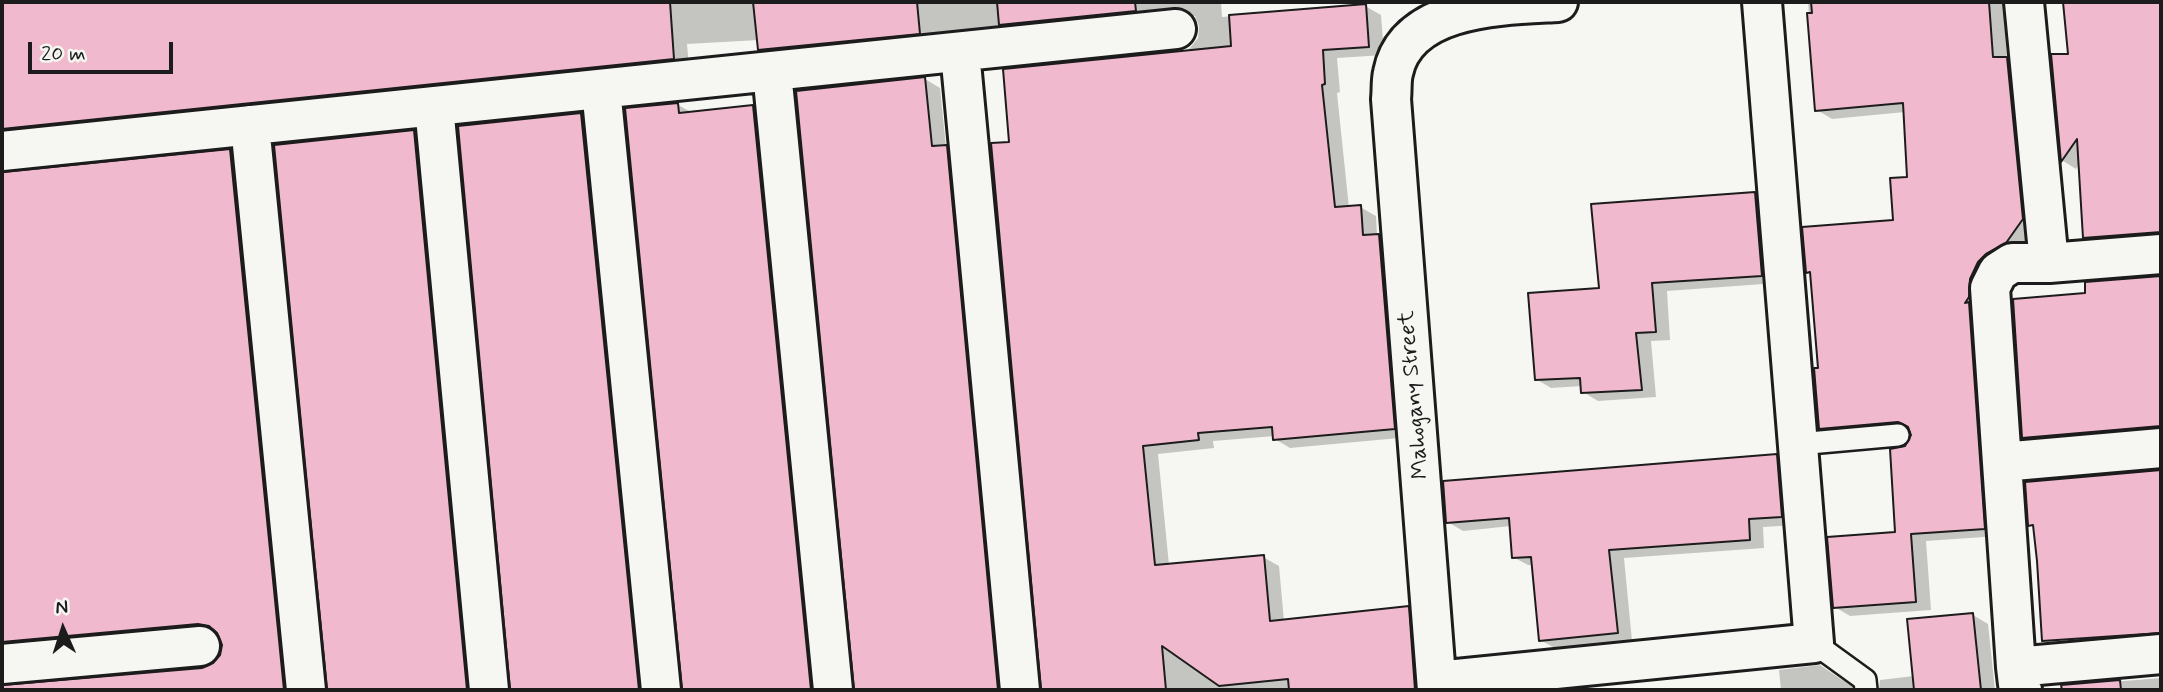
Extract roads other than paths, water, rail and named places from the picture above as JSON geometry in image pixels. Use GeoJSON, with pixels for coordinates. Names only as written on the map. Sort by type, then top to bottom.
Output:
{"type":"FeatureCollection","features":[{"type":"Feature","properties":{"kind":"street","name":"Mahogany Street"},"geometry":{"type":"LineString","coordinates":[[1437,685],[1391,99],[1393,71],[1405,46],[1430,23],[1494,6],[1538,2]]}},
{"type":"Feature","properties":{"kind":"street"},"geometry":{"type":"LineString","coordinates":[[1437,685],[1814,643],[1762,2]]}},
{"type":"Feature","properties":{"kind":"street"},"geometry":{"type":"LineString","coordinates":[[2024,2],[2049,263]]}},
{"type":"Feature","properties":{"kind":"street"},"geometry":{"type":"LineString","coordinates":[[2,151],[1176,29]]}},
{"type":"Feature","properties":{"kind":"street"},"geometry":{"type":"LineString","coordinates":[[960,52],[1020,690]]}},
{"type":"Feature","properties":{"kind":"street"},"geometry":{"type":"LineString","coordinates":[[772,72],[832,690]]}},
{"type":"Feature","properties":{"kind":"street"},"geometry":{"type":"LineString","coordinates":[[601,89],[661,690]]}},
{"type":"Feature","properties":{"kind":"street"},"geometry":{"type":"LineString","coordinates":[[434,106],[489,690]]}},
{"type":"Feature","properties":{"kind":"street"},"geometry":{"type":"LineString","coordinates":[[250,125],[306,690]]}},
{"type":"Feature","properties":{"kind":"street"},"geometry":{"type":"LineString","coordinates":[[2161,254],[2049,263],[2012,263],[1998,272],[1990,288],[2018,683],[2161,654]]}},
{"type":"Feature","properties":{"kind":"street"},"geometry":{"type":"LineString","coordinates":[[2003,462],[2161,448]]}},
{"type":"Feature","properties":{"kind":"street"},"geometry":{"type":"LineString","coordinates":[[2,664],[200,646]]}},
{"type":"Feature","properties":{"kind":"lane"},"geometry":{"type":"LineString","coordinates":[[1798,444],[1898,435]]}},
{"type":"Feature","properties":{"kind":"lane"},"geometry":{"type":"LineString","coordinates":[[1814,643],[1865,680],[1866,690]]}}]}
